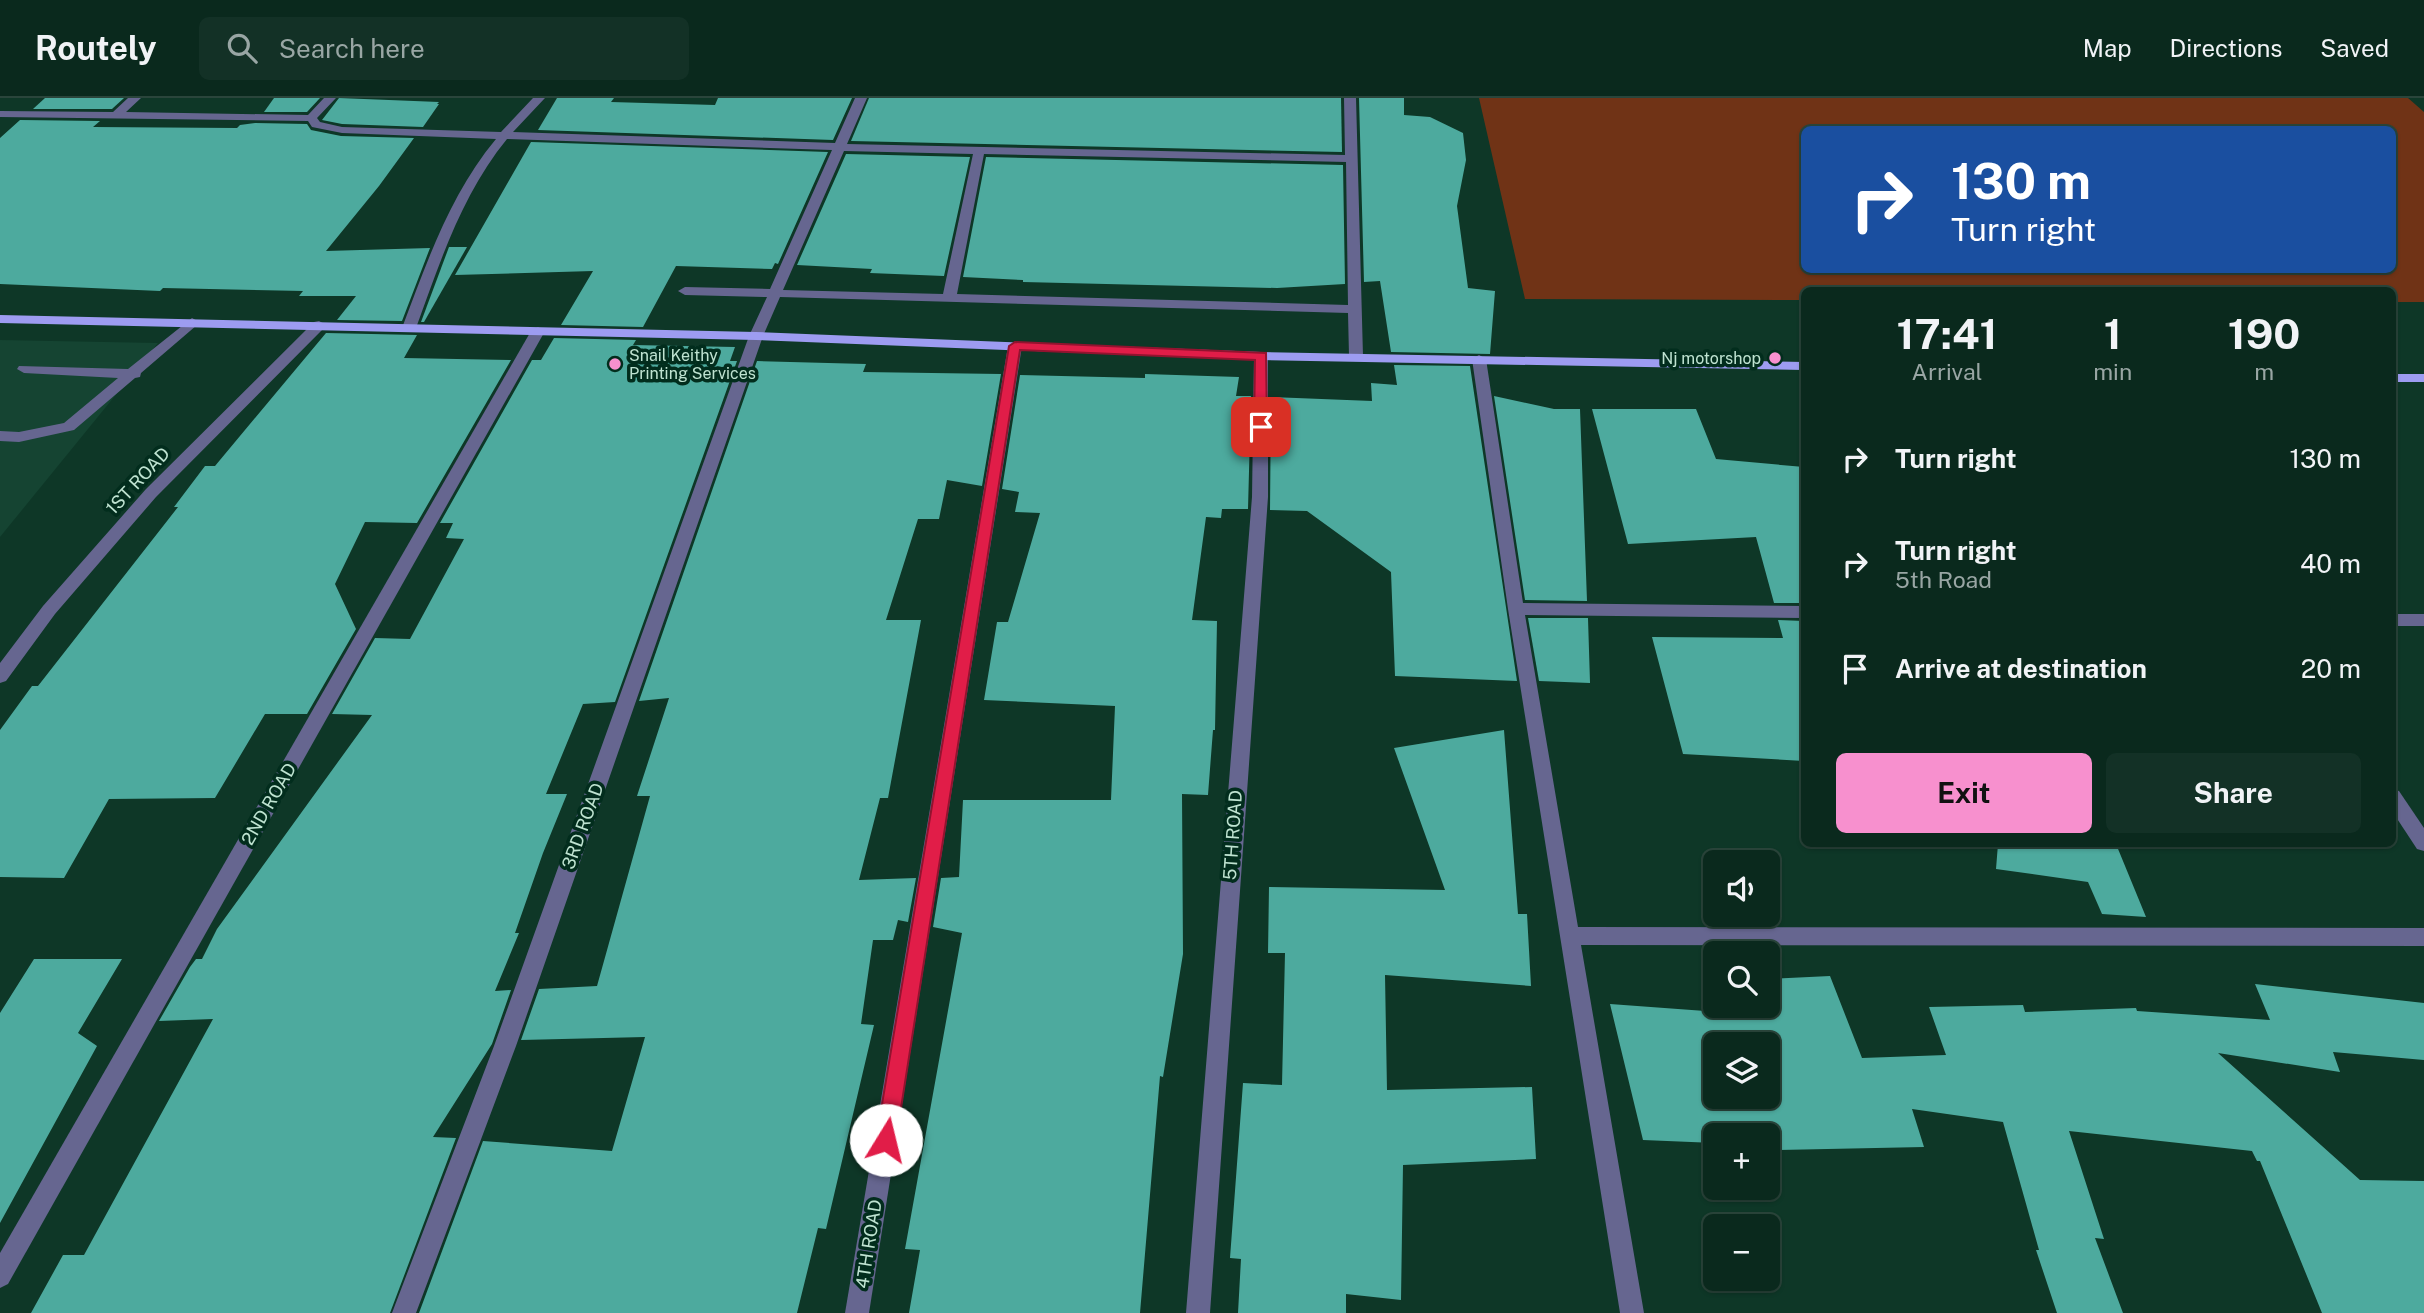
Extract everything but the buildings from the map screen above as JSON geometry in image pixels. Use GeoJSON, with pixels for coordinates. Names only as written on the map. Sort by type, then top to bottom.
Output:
{"type":"FeatureCollection","features":[{"type":"Feature","properties":{"kind":"main road"},"geometry":{"type":"LineString","coordinates":[[0,319],[756,336],[1261,356],[1801,366]]}},
{"type":"Feature","properties":{"kind":"main road"},"geometry":{"type":"LineString","coordinates":[[2396,378],[2424,378]]}},
{"type":"Feature","properties":{"kind":"street"},"geometry":{"type":"LineString","coordinates":[[116,115],[135,98]]}},
{"type":"Feature","properties":{"kind":"street"},"geometry":{"type":"LineString","coordinates":[[0,114],[311,118],[330,98]]}},
{"type":"Feature","properties":{"kind":"street"},"geometry":{"type":"LineString","coordinates":[[409,328],[444,236],[474,175],[502,137],[539,98]]}},
{"type":"Feature","properties":{"kind":"street","name":"3RD ROAD"},"geometry":{"type":"LineString","coordinates":[[404,1313],[505,1046],[756,336],[861,98]]}},
{"type":"Feature","properties":{"kind":"street"},"geometry":{"type":"LineString","coordinates":[[1350,98],[1356,356]]}},
{"type":"Feature","properties":{"kind":"street"},"geometry":{"type":"LineString","coordinates":[[311,118],[316,125],[342,131],[841,148],[1351,159]]}},
{"type":"Feature","properties":{"kind":"street"},"geometry":{"type":"LineString","coordinates":[[948,299],[979,151]]}},
{"type":"Feature","properties":{"kind":"street"},"geometry":{"type":"LineString","coordinates":[[685,291],[1355,310]]}},
{"type":"Feature","properties":{"kind":"street"},"geometry":{"type":"LineString","coordinates":[[0,436],[19,437],[69,427],[135,374],[192,323]]}},
{"type":"Feature","properties":{"kind":"street","name":"1ST ROAD"},"geometry":{"type":"LineString","coordinates":[[0,677],[49,610],[151,492],[318,325]]}},
{"type":"Feature","properties":{"kind":"street","name":"2ND ROAD"},"geometry":{"type":"LineString","coordinates":[[0,1276],[538,331]]}},
{"type":"Feature","properties":{"kind":"street","name":"4TH ROAD"},"geometry":{"type":"LineString","coordinates":[[858,1313],[1015,346]]}},
{"type":"Feature","properties":{"kind":"street","name":"5TH ROAD"},"geometry":{"type":"LineString","coordinates":[[1198,1313],[1260,497],[1261,356]]}},
{"type":"Feature","properties":{"kind":"street"},"geometry":{"type":"LineString","coordinates":[[1479,359],[1516,608],[1632,1313]]}},
{"type":"Feature","properties":{"kind":"street"},"geometry":{"type":"LineString","coordinates":[[23,369],[135,374]]}},
{"type":"Feature","properties":{"kind":"street"},"geometry":{"type":"LineString","coordinates":[[1516,608],[1801,612]]}},
{"type":"Feature","properties":{"kind":"street"},"geometry":{"type":"LineString","coordinates":[[2396,620],[2424,620]]}},
{"type":"Feature","properties":{"kind":"street"},"geometry":{"type":"LineString","coordinates":[[2396,802],[2424,844]]}},
{"type":"Feature","properties":{"kind":"street"},"geometry":{"type":"LineString","coordinates":[[1572,936],[2424,937]]}},
{"type":"Feature","properties":{"kind":"shaded area"},"geometry":{"type":"Polygon","coordinates":[[[1479,98],[2408,98],[2424,112],[2424,302],[2396,302],[2396,287],[1801,287],[1801,300],[1525,299],[1479,98]]]}},
{"type":"Feature","properties":{"kind":"shaded area"},"geometry":{"type":"Polygon","coordinates":[[[0,340],[158,343],[0,537],[0,340]]]}},
{"type":"Feature","properties":{"kind":"place","name":"Nj motorshop"},"geometry":{"type":"Point","coordinates":[1775,358]}},
{"type":"Feature","properties":{"kind":"place","name":"Snail Keithy Printing Services"},"geometry":{"type":"Point","coordinates":[615,364]}},
{"type":"Feature","properties":{"kind":"route"},"geometry":{"type":"LineString","coordinates":[[886,1140],[1015,346],[1261,356],[1261,427]]}}]}
